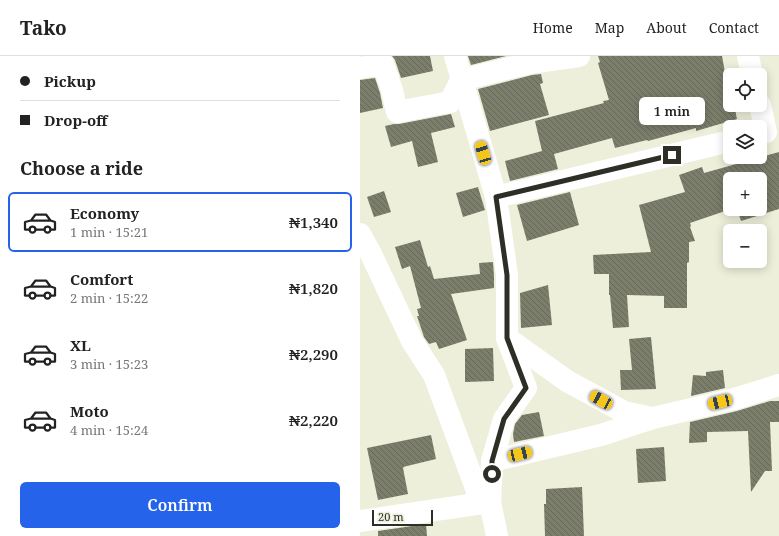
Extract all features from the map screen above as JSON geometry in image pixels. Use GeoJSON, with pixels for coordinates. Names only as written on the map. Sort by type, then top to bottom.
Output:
{"type":"FeatureCollection","features":[{"type":"Feature","properties":{"kind":"street"},"geometry":{"type":"LineString","coordinates":[[455,56],[496,197],[507,275],[507,338],[526,388],[504,419],[492,461],[490,502],[498,536]]}},
{"type":"Feature","properties":{"kind":"street"},"geometry":{"type":"LineString","coordinates":[[360,68],[383,64],[392,90],[397,112],[450,102],[461,80],[530,62],[579,56]]}},
{"type":"Feature","properties":{"kind":"street"},"geometry":{"type":"LineString","coordinates":[[748,56],[751,68]]}},
{"type":"Feature","properties":{"kind":"street"},"geometry":{"type":"LineString","coordinates":[[762,112],[768,132]]}},
{"type":"Feature","properties":{"kind":"street"},"geometry":{"type":"LineString","coordinates":[[496,197],[723,142]]}},
{"type":"Feature","properties":{"kind":"street"},"geometry":{"type":"LineString","coordinates":[[360,234],[412,341],[434,375],[477,491],[490,502]]}},
{"type":"Feature","properties":{"kind":"street"},"geometry":{"type":"LineString","coordinates":[[507,338],[567,381],[586,392],[624,412],[653,418]]}},
{"type":"Feature","properties":{"kind":"street"},"geometry":{"type":"LineString","coordinates":[[492,461],[602,435],[653,418],[734,399],[779,385]]}},
{"type":"Feature","properties":{"kind":"street"},"geometry":{"type":"LineString","coordinates":[[360,520],[490,502]]}},
{"type":"Feature","properties":{"kind":"building"},"geometry":{"type":"Polygon","coordinates":[[[392,56],[430,56],[433,71],[401,78],[395,60],[392,56]]]}},
{"type":"Feature","properties":{"kind":"building"},"geometry":{"type":"Polygon","coordinates":[[[468,56],[506,56],[471,65],[468,56]]]}},
{"type":"Feature","properties":{"kind":"building"},"geometry":{"type":"Polygon","coordinates":[[[598,56],[722,56],[724,68],[723,112],[736,112],[737,119],[723,120],[723,123],[696,131],[696,128],[615,148],[612,138],[554,154],[558,169],[510,181],[505,161],[542,151],[535,121],[604,103],[603,101],[609,100],[598,63],[600,62],[598,56]]]}},
{"type":"Feature","properties":{"kind":"building"},"geometry":{"type":"Polygon","coordinates":[[[541,74],[543,83],[540,84],[549,115],[490,131],[478,89],[541,74]]]}},
{"type":"Feature","properties":{"kind":"building"},"geometry":{"type":"Polygon","coordinates":[[[375,78],[383,108],[360,113],[360,80],[375,78]]]}},
{"type":"Feature","properties":{"kind":"building"},"geometry":{"type":"Polygon","coordinates":[[[451,114],[455,127],[431,133],[438,162],[418,167],[412,141],[391,147],[385,126],[451,114]]]}},
{"type":"Feature","properties":{"kind":"building"},"geometry":{"type":"Polygon","coordinates":[[[779,152],[779,209],[767,213],[767,172],[723,172],[723,212],[690,223],[695,241],[689,242],[689,262],[687,263],[687,308],[664,308],[664,296],[627,295],[629,327],[613,328],[609,295],[609,274],[594,274],[593,255],[651,252],[639,205],[685,192],[679,175],[702,167],[704,173],[736,164],[767,164],[767,155],[779,152]]]}},
{"type":"Feature","properties":{"kind":"building"},"geometry":{"type":"Polygon","coordinates":[[[478,187],[485,210],[463,217],[456,193],[478,187]]]}},
{"type":"Feature","properties":{"kind":"building"},"geometry":{"type":"Polygon","coordinates":[[[384,191],[391,212],[374,217],[367,197],[384,191]]]}},
{"type":"Feature","properties":{"kind":"building"},"geometry":{"type":"Polygon","coordinates":[[[570,192],[579,225],[527,241],[517,205],[570,192]]]}},
{"type":"Feature","properties":{"kind":"building"},"geometry":{"type":"Polygon","coordinates":[[[739,216],[757,216],[741,221],[739,216]]]}},
{"type":"Feature","properties":{"kind":"building"},"geometry":{"type":"Polygon","coordinates":[[[420,240],[428,267],[430,266],[434,279],[480,274],[479,263],[493,262],[494,288],[451,294],[467,340],[439,349],[436,342],[429,344],[424,337],[417,316],[419,316],[417,309],[421,308],[410,266],[402,269],[395,247],[420,240]]]}},
{"type":"Feature","properties":{"kind":"building"},"geometry":{"type":"Polygon","coordinates":[[[548,285],[552,325],[521,328],[520,293],[548,285]]]}},
{"type":"Feature","properties":{"kind":"building"},"geometry":{"type":"Polygon","coordinates":[[[651,337],[656,389],[621,390],[620,370],[632,370],[629,339],[651,337]]]}},
{"type":"Feature","properties":{"kind":"building"},"geometry":{"type":"Polygon","coordinates":[[[493,348],[494,381],[465,382],[465,349],[493,348]]]}},
{"type":"Feature","properties":{"kind":"building"},"geometry":{"type":"Polygon","coordinates":[[[723,370],[725,388],[691,396],[693,375],[706,376],[706,372],[723,370]]]}},
{"type":"Feature","properties":{"kind":"building"},"geometry":{"type":"Polygon","coordinates":[[[770,401],[779,401],[779,422],[770,422],[772,471],[765,471],[751,492],[748,431],[707,432],[707,442],[689,443],[690,422],[737,411],[770,401]]]}},
{"type":"Feature","properties":{"kind":"building"},"geometry":{"type":"Polygon","coordinates":[[[539,412],[544,436],[514,442],[513,434],[515,424],[522,415],[539,412]]]}},
{"type":"Feature","properties":{"kind":"building"},"geometry":{"type":"Polygon","coordinates":[[[431,435],[436,459],[403,467],[408,494],[378,500],[367,448],[431,435]]]}},
{"type":"Feature","properties":{"kind":"building"},"geometry":{"type":"Polygon","coordinates":[[[664,447],[666,481],[638,483],[636,449],[664,447]]]}},
{"type":"Feature","properties":{"kind":"building"},"geometry":{"type":"Polygon","coordinates":[[[582,487],[584,536],[545,536],[544,504],[546,504],[546,489],[582,487]]]}},
{"type":"Feature","properties":{"kind":"building"},"geometry":{"type":"Polygon","coordinates":[[[426,524],[427,536],[378,536],[378,531],[426,524]]]}},
{"type":"Feature","properties":{"kind":"route"},"geometry":{"type":"LineString","coordinates":[[492,474],[492,461],[504,419],[526,388],[507,338],[507,275],[496,197],[672,155]]}}]}
